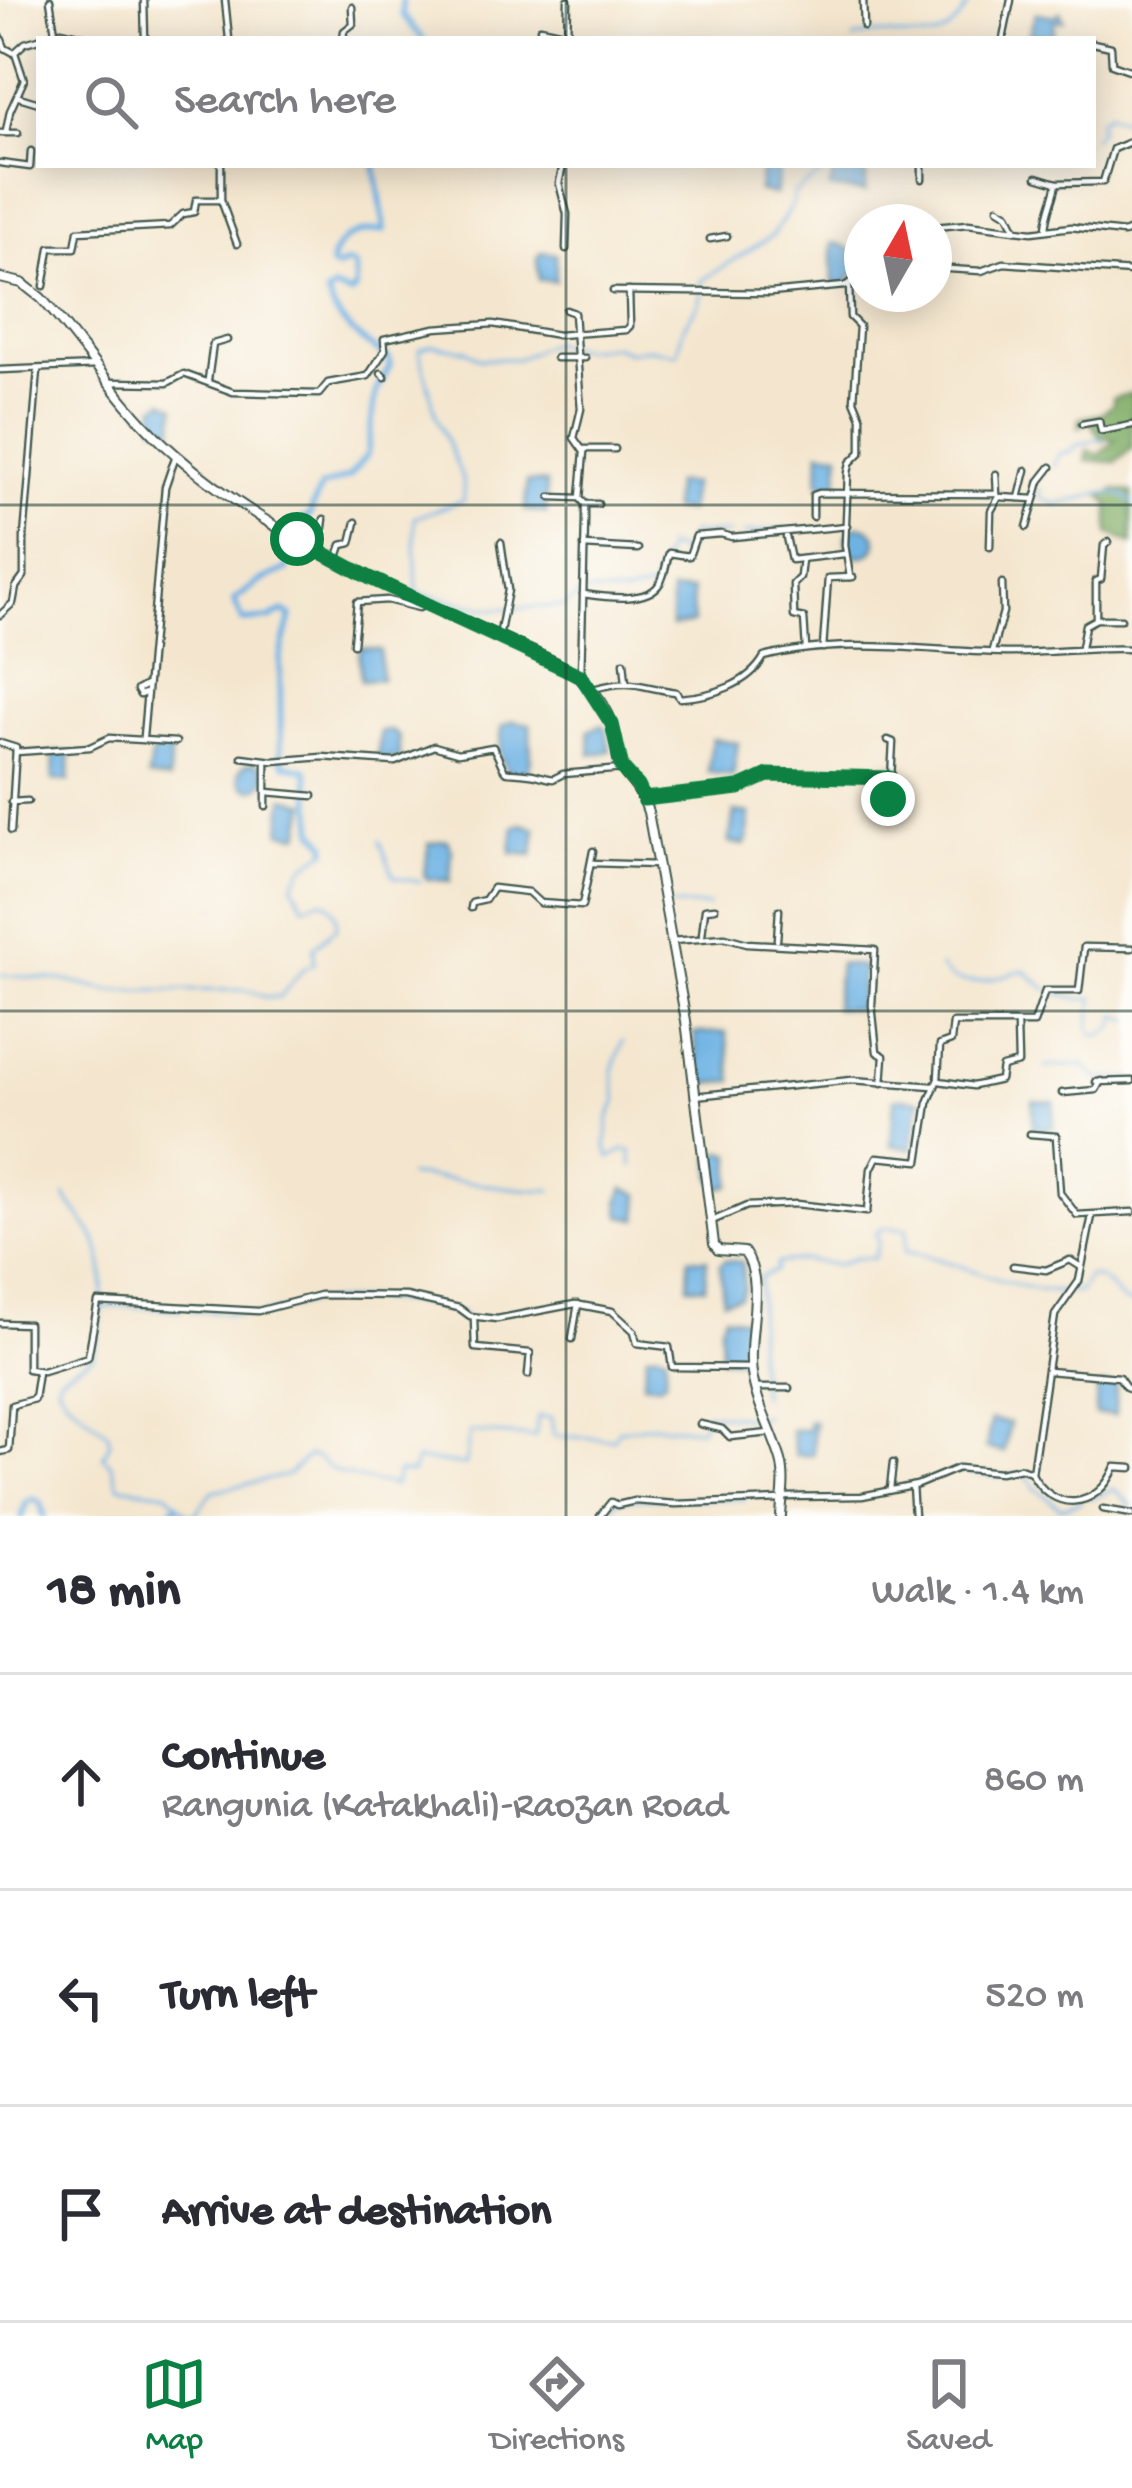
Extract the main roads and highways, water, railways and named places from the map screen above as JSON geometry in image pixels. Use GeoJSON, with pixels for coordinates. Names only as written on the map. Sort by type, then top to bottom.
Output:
{"type":"FeatureCollection","features":[{"type":"Feature","properties":{"kind":"main road"},"geometry":{"type":"LineString","coordinates":[[0,278],[29,287],[176,455],[293,537],[581,676],[592,689],[612,724],[622,769],[644,799],[672,941],[716,1249],[744,1252],[750,1260],[754,1297],[751,1368],[782,1468],[782,1516]]}},
{"type":"Feature","properties":{"kind":"water"},"geometry":{"type":"Polygon","coordinates":[[[1060,12],[1064,20],[1054,21],[1053,36],[1029,34],[1036,13],[1055,16],[1060,12]]]}},
{"type":"Feature","properties":{"kind":"water"},"geometry":{"type":"Polygon","coordinates":[[[762,168],[780,168],[775,195],[759,191],[762,168]]]}},
{"type":"Feature","properties":{"kind":"water"},"geometry":{"type":"Polygon","coordinates":[[[834,168],[862,168],[865,192],[830,188],[834,168]]]}},
{"type":"Feature","properties":{"kind":"water"},"geometry":{"type":"Polygon","coordinates":[[[832,244],[844,246],[844,283],[833,285],[832,244]]]}},
{"type":"Feature","properties":{"kind":"water"},"geometry":{"type":"Polygon","coordinates":[[[541,252],[556,254],[556,281],[539,280],[541,252]]]}},
{"type":"Feature","properties":{"kind":"water"},"geometry":{"type":"Polygon","coordinates":[[[164,400],[175,406],[174,429],[155,426],[155,406],[164,400]]]}},
{"type":"Feature","properties":{"kind":"water"},"geometry":{"type":"Polygon","coordinates":[[[820,451],[840,453],[838,485],[819,483],[820,451]]]}},
{"type":"Feature","properties":{"kind":"water"},"geometry":{"type":"Polygon","coordinates":[[[527,482],[546,483],[546,513],[525,510],[527,482]]]}},
{"type":"Feature","properties":{"kind":"water"},"geometry":{"type":"Polygon","coordinates":[[[674,483],[692,484],[688,511],[672,510],[674,483]]]}},
{"type":"Feature","properties":{"kind":"water"},"geometry":{"type":"Polygon","coordinates":[[[861,526],[876,541],[861,556],[846,541],[861,526]]]}},
{"type":"Feature","properties":{"kind":"water"},"geometry":{"type":"Polygon","coordinates":[[[692,591],[693,623],[671,627],[671,592],[692,591]]]}},
{"type":"Feature","properties":{"kind":"water"},"geometry":{"type":"Polygon","coordinates":[[[362,648],[380,650],[381,679],[361,680],[362,648]]]}},
{"type":"Feature","properties":{"kind":"water"},"geometry":{"type":"Polygon","coordinates":[[[513,721],[530,724],[527,772],[507,771],[500,753],[502,726],[513,721]]]}},
{"type":"Feature","properties":{"kind":"water"},"geometry":{"type":"Polygon","coordinates":[[[601,725],[610,751],[591,755],[589,731],[601,725]]]}},
{"type":"Feature","properties":{"kind":"water"},"geometry":{"type":"Polygon","coordinates":[[[391,731],[399,737],[399,758],[378,759],[380,732],[391,731]]]}},
{"type":"Feature","properties":{"kind":"water"},"geometry":{"type":"Polygon","coordinates":[[[712,739],[738,743],[733,776],[708,772],[712,739]]]}},
{"type":"Feature","properties":{"kind":"water"},"geometry":{"type":"Polygon","coordinates":[[[157,749],[170,753],[169,780],[148,777],[157,749]]]}},
{"type":"Feature","properties":{"kind":"water"},"geometry":{"type":"Polygon","coordinates":[[[54,752],[70,753],[69,781],[53,780],[54,752]]]}},
{"type":"Feature","properties":{"kind":"water"},"geometry":{"type":"Polygon","coordinates":[[[252,763],[265,776],[252,789],[239,776],[252,763]]]}},
{"type":"Feature","properties":{"kind":"water"},"geometry":{"type":"Polygon","coordinates":[[[284,798],[306,803],[300,835],[281,832],[284,798]]]}},
{"type":"Feature","properties":{"kind":"water"},"geometry":{"type":"Polygon","coordinates":[[[734,812],[750,814],[744,845],[729,842],[734,812]]]}},
{"type":"Feature","properties":{"kind":"water"},"geometry":{"type":"Polygon","coordinates":[[[514,827],[536,828],[533,855],[511,853],[514,827]]]}},
{"type":"Feature","properties":{"kind":"water"},"geometry":{"type":"Polygon","coordinates":[[[447,840],[452,850],[450,881],[428,879],[424,875],[429,843],[447,840]]]}},
{"type":"Feature","properties":{"kind":"water"},"geometry":{"type":"Polygon","coordinates":[[[839,964],[863,966],[859,1009],[834,1008],[839,964]]]}},
{"type":"Feature","properties":{"kind":"water"},"geometry":{"type":"Polygon","coordinates":[[[726,1032],[733,1081],[701,1084],[694,1033],[726,1032]]]}},
{"type":"Feature","properties":{"kind":"water"},"geometry":{"type":"Polygon","coordinates":[[[894,1099],[920,1100],[911,1149],[891,1145],[894,1099]]]}},
{"type":"Feature","properties":{"kind":"water"},"geometry":{"type":"Polygon","coordinates":[[[1033,1101],[1054,1102],[1053,1128],[1033,1128],[1033,1101]]]}},
{"type":"Feature","properties":{"kind":"water"},"geometry":{"type":"Polygon","coordinates":[[[732,1155],[731,1185],[720,1188],[713,1179],[711,1156],[732,1155]]]}},
{"type":"Feature","properties":{"kind":"water"},"geometry":{"type":"Polygon","coordinates":[[[624,1188],[640,1195],[638,1219],[621,1216],[624,1188]]]}},
{"type":"Feature","properties":{"kind":"water"},"geometry":{"type":"Polygon","coordinates":[[[689,1258],[707,1259],[705,1287],[688,1286],[689,1258]]]}},
{"type":"Feature","properties":{"kind":"water"},"geometry":{"type":"Polygon","coordinates":[[[725,1260],[742,1262],[744,1288],[739,1297],[723,1300],[720,1265],[725,1260]]]}},
{"type":"Feature","properties":{"kind":"water"},"geometry":{"type":"Polygon","coordinates":[[[725,1315],[746,1320],[740,1359],[721,1358],[720,1326],[725,1315]]]}},
{"type":"Feature","properties":{"kind":"water"},"geometry":{"type":"Polygon","coordinates":[[[647,1354],[666,1355],[665,1381],[643,1383],[647,1354]]]}},
{"type":"Feature","properties":{"kind":"water"},"geometry":{"type":"Polygon","coordinates":[[[1116,1386],[1115,1415],[1095,1414],[1098,1387],[1116,1386]]]}},
{"type":"Feature","properties":{"kind":"water"},"geometry":{"type":"Polygon","coordinates":[[[991,1420],[1010,1423],[1004,1452],[986,1448],[991,1420]]]}},
{"type":"Feature","properties":{"kind":"water"},"geometry":{"type":"Polygon","coordinates":[[[808,1421],[814,1421],[813,1455],[795,1455],[791,1430],[808,1430],[808,1421]]]}},
{"type":"Feature","properties":{"kind":"waterway"},"geometry":{"type":"LineString","coordinates":[[402,0],[402,15],[420,36]]}},
{"type":"Feature","properties":{"kind":"waterway"},"geometry":{"type":"LineString","coordinates":[[935,36],[958,20],[971,0]]}},
{"type":"Feature","properties":{"kind":"waterway"},"geometry":{"type":"LineString","coordinates":[[868,36],[899,36]]}},
{"type":"Feature","properties":{"kind":"waterway"},"geometry":{"type":"LineString","coordinates":[[1096,134],[1099,120],[1108,113],[1132,122]]}},
{"type":"Feature","properties":{"kind":"waterway"},"geometry":{"type":"LineString","coordinates":[[327,850],[315,830],[307,770],[284,764],[281,758],[280,660],[291,616],[283,611],[270,619],[243,621],[234,600],[287,570],[295,524],[309,516],[321,487],[349,477],[367,455],[376,392],[389,358],[344,324],[327,294],[334,289],[351,294],[356,288],[355,266],[331,265],[337,247],[359,233],[385,230],[375,168]]}},
{"type":"Feature","properties":{"kind":"waterway"},"geometry":{"type":"LineString","coordinates":[[729,534],[691,534],[685,553],[667,547],[653,588],[623,595],[582,592],[566,606],[491,609],[417,593],[414,518],[464,500],[463,480],[436,415],[419,349],[432,345],[466,350],[480,359],[517,359],[551,343],[677,354],[682,332],[701,298],[701,281],[773,235],[794,193],[824,168]]}},
{"type":"Feature","properties":{"kind":"waterway"},"geometry":{"type":"LineString","coordinates":[[1054,466],[1060,453],[1103,438]]}},
{"type":"Feature","properties":{"kind":"waterway"},"geometry":{"type":"LineString","coordinates":[[1039,489],[1042,498],[1055,504],[1105,493],[1132,502]]}},
{"type":"Feature","properties":{"kind":"waterway"},"geometry":{"type":"LineString","coordinates":[[744,534],[782,529]]}},
{"type":"Feature","properties":{"kind":"waterway"},"geometry":{"type":"LineString","coordinates":[[380,841],[394,877],[420,882]]}},
{"type":"Feature","properties":{"kind":"waterway"},"geometry":{"type":"LineString","coordinates":[[0,975],[62,980],[109,991],[246,990],[280,997],[303,969],[314,964],[314,947],[336,928],[336,915],[329,904],[321,900],[304,906],[293,884],[303,867],[327,850]]}},
{"type":"Feature","properties":{"kind":"waterway"},"geometry":{"type":"LineString","coordinates":[[670,906],[709,906]]}},
{"type":"Feature","properties":{"kind":"waterway"},"geometry":{"type":"LineString","coordinates":[[940,967],[968,982],[1024,970],[1048,990]]}},
{"type":"Feature","properties":{"kind":"waterway"},"geometry":{"type":"LineString","coordinates":[[1057,993],[1094,998],[1093,1035],[1114,1027],[1117,1016],[1132,1021]]}},
{"type":"Feature","properties":{"kind":"waterway"},"geometry":{"type":"LineString","coordinates":[[623,1041],[613,1070],[617,1101],[609,1118],[606,1145],[610,1158],[631,1151],[633,1167]]}},
{"type":"Feature","properties":{"kind":"waterway"},"geometry":{"type":"LineString","coordinates":[[1045,1067],[1083,1065],[1098,1079],[1132,1078]]}},
{"type":"Feature","properties":{"kind":"waterway"},"geometry":{"type":"LineString","coordinates":[[408,1176],[552,1190]]}},
{"type":"Feature","properties":{"kind":"waterway"},"geometry":{"type":"LineString","coordinates":[[65,1195],[97,1243],[103,1300],[93,1356],[60,1376],[57,1386],[108,1433],[110,1443],[103,1456],[112,1465],[119,1486],[167,1493],[189,1515],[213,1491],[288,1475],[308,1456],[339,1473],[394,1485],[398,1472],[412,1473],[416,1460],[465,1465],[470,1432],[535,1437],[538,1417],[551,1418],[554,1436],[614,1439],[618,1430],[654,1425],[700,1429],[706,1413],[764,1416]]}},
{"type":"Feature","properties":{"kind":"waterway"},"geometry":{"type":"LineString","coordinates":[[761,1396],[757,1354],[760,1277],[775,1271],[777,1263],[805,1260],[837,1265],[874,1258],[879,1241],[875,1234],[883,1228],[907,1229],[905,1252],[1056,1292],[1079,1292],[1088,1277],[1096,1277],[1132,1304]]}},
{"type":"Feature","properties":{"kind":"waterway"},"geometry":{"type":"LineString","coordinates":[[191,1310],[259,1316],[312,1302],[369,1299],[426,1304],[464,1315]]}},
{"type":"Feature","properties":{"kind":"waterway"},"geometry":{"type":"LineString","coordinates":[[102,1309],[181,1309]]}},
{"type":"Feature","properties":{"kind":"waterway"},"geometry":{"type":"LineString","coordinates":[[960,1471],[999,1477],[1025,1474],[1061,1508],[1081,1502]]}},
{"type":"Feature","properties":{"kind":"waterway"},"geometry":{"type":"LineString","coordinates":[[1090,1499],[1114,1489],[1132,1506]]}},
{"type":"Feature","properties":{"kind":"waterway"},"geometry":{"type":"LineString","coordinates":[[604,1516],[617,1501],[630,1498],[745,1499]]}},
{"type":"Feature","properties":{"kind":"waterway"},"geometry":{"type":"LineString","coordinates":[[22,1516],[26,1503],[33,1499],[41,1503],[44,1516]]}},
{"type":"Feature","properties":{"kind":"waterway"},"geometry":{"type":"LineString","coordinates":[[784,1499],[811,1500]]}},
{"type":"Feature","properties":{"kind":"waterway"},"geometry":{"type":"LineString","coordinates":[[163,1516],[177,1506]]}}]}
